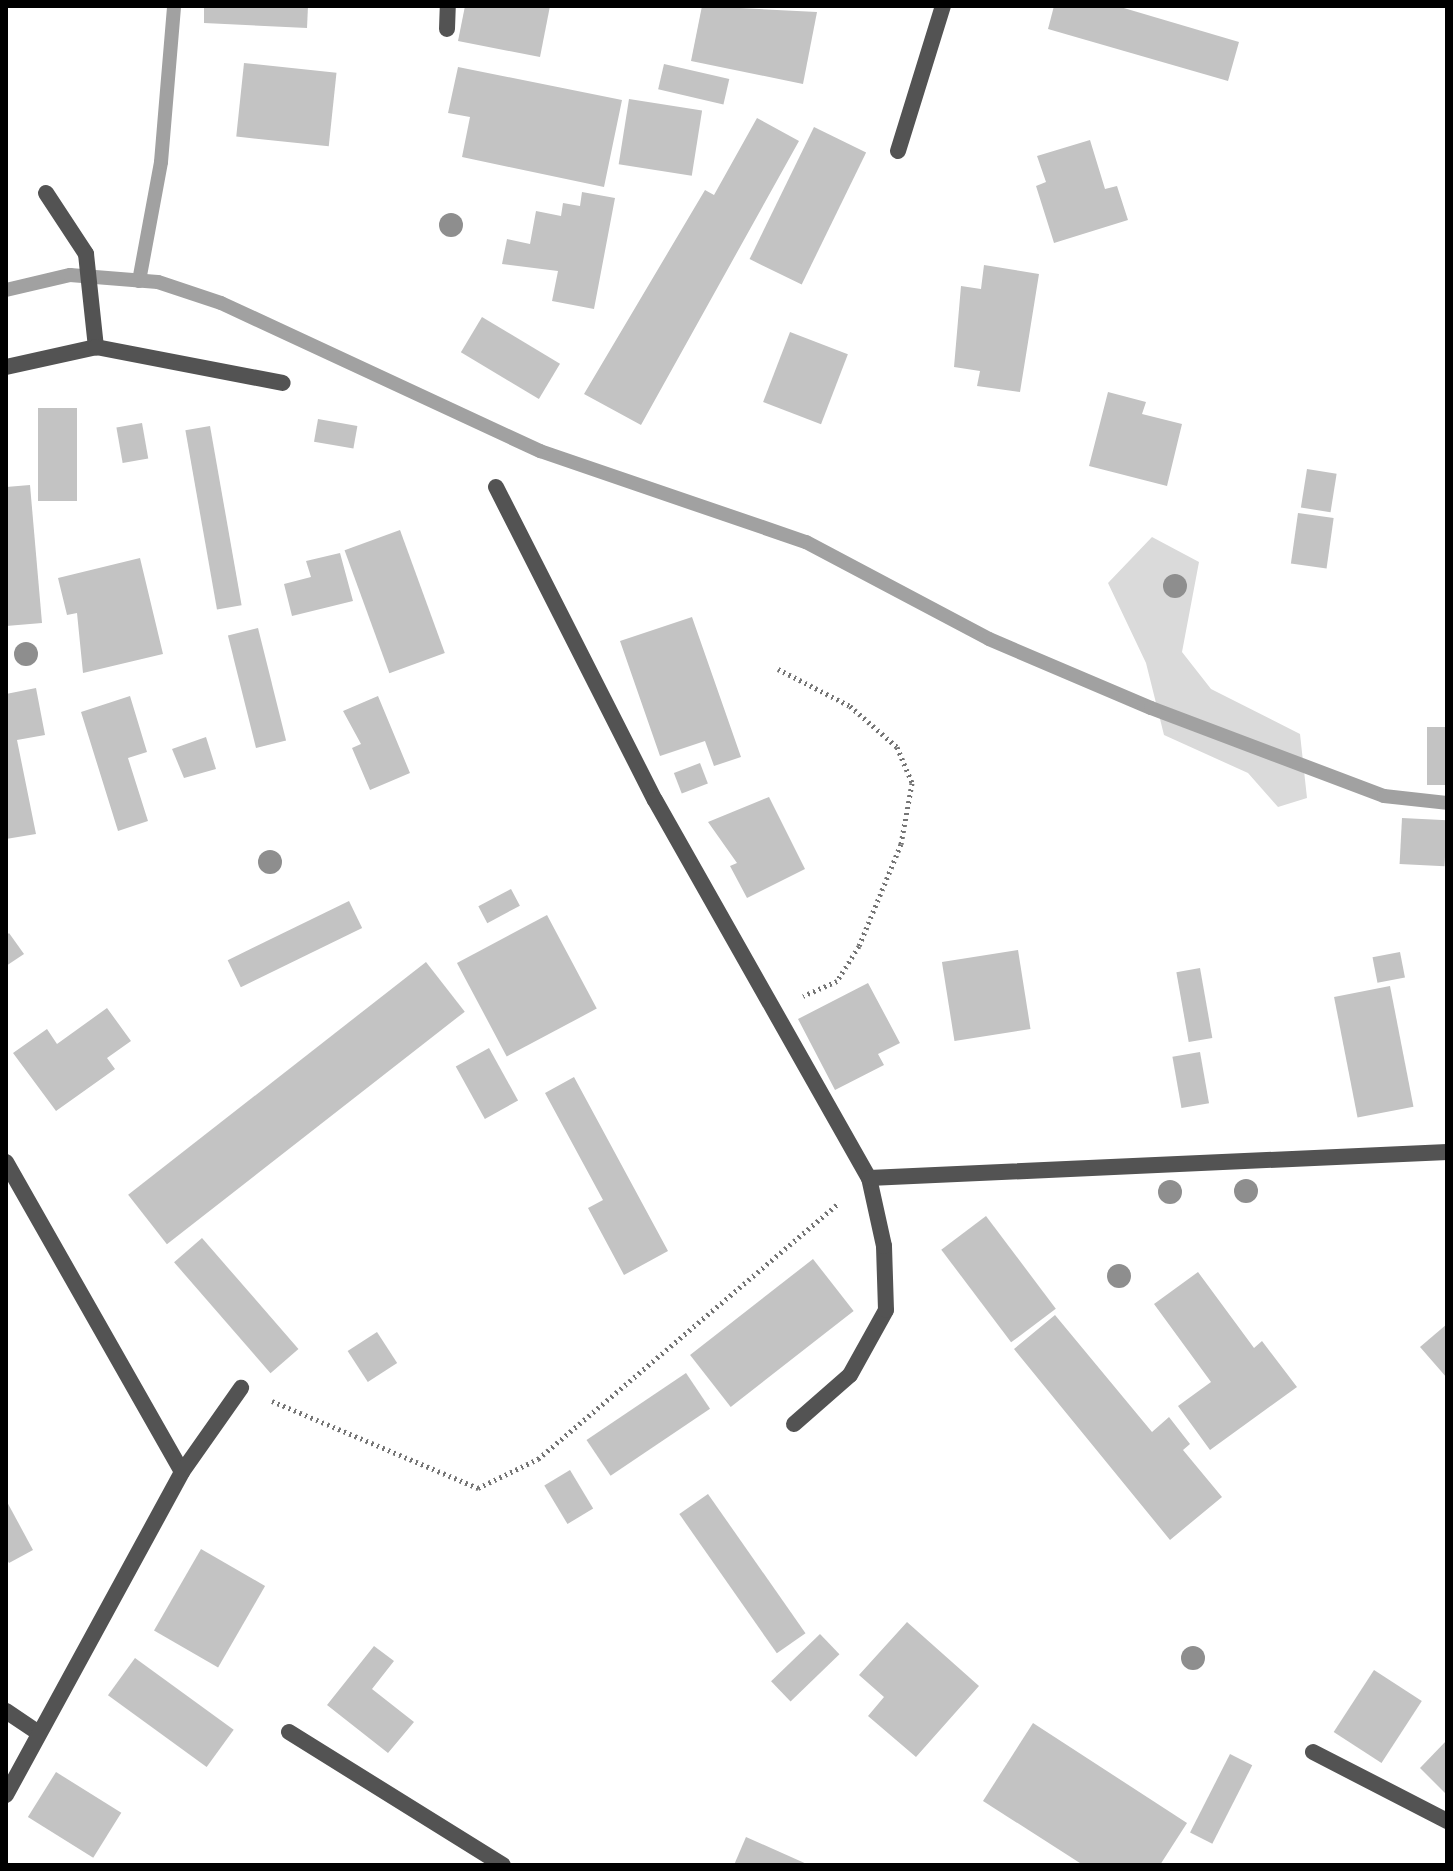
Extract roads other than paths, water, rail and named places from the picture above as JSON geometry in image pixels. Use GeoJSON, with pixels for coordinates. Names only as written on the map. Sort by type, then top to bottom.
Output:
{"type":"FeatureCollection","features":[{"type":"Feature","properties":{"kind":"street"},"geometry":{"type":"LineString","coordinates":[[447,29],[448,6]]}},
{"type":"Feature","properties":{"kind":"street"},"geometry":{"type":"LineString","coordinates":[[898,151],[943,6]]}},
{"type":"Feature","properties":{"kind":"street"},"geometry":{"type":"LineString","coordinates":[[46,193],[86,254],[96,347]]}},
{"type":"Feature","properties":{"kind":"street"},"geometry":{"type":"LineString","coordinates":[[6,367],[96,347],[283,383]]}},
{"type":"Feature","properties":{"kind":"street"},"geometry":{"type":"LineString","coordinates":[[496,487],[655,800],[869,1178],[884,1246],[886,1310],[850,1375],[794,1424]]}},
{"type":"Feature","properties":{"kind":"street"},"geometry":{"type":"LineString","coordinates":[[869,1178],[1447,1152]]}},
{"type":"Feature","properties":{"kind":"street"},"geometry":{"type":"LineString","coordinates":[[6,1162],[182,1472]]}},
{"type":"Feature","properties":{"kind":"street"},"geometry":{"type":"LineString","coordinates":[[6,1795],[37,1732],[182,1472],[241,1388]]}},
{"type":"Feature","properties":{"kind":"street"},"geometry":{"type":"LineString","coordinates":[[6,1711],[37,1732]]}},
{"type":"Feature","properties":{"kind":"street"},"geometry":{"type":"LineString","coordinates":[[289,1732],[503,1865]]}},
{"type":"Feature","properties":{"kind":"street"},"geometry":{"type":"LineString","coordinates":[[1313,1752],[1447,1821]]}},
{"type":"Feature","properties":{"kind":"waterway"},"geometry":{"type":"LineString","coordinates":[[139,281],[161,162],[174,6]]}},
{"type":"Feature","properties":{"kind":"waterway"},"geometry":{"type":"LineString","coordinates":[[6,290],[70,275],[158,282],[221,303],[540,451],[806,542],[989,639],[1151,708],[1384,796],[1447,803]]}}]}
